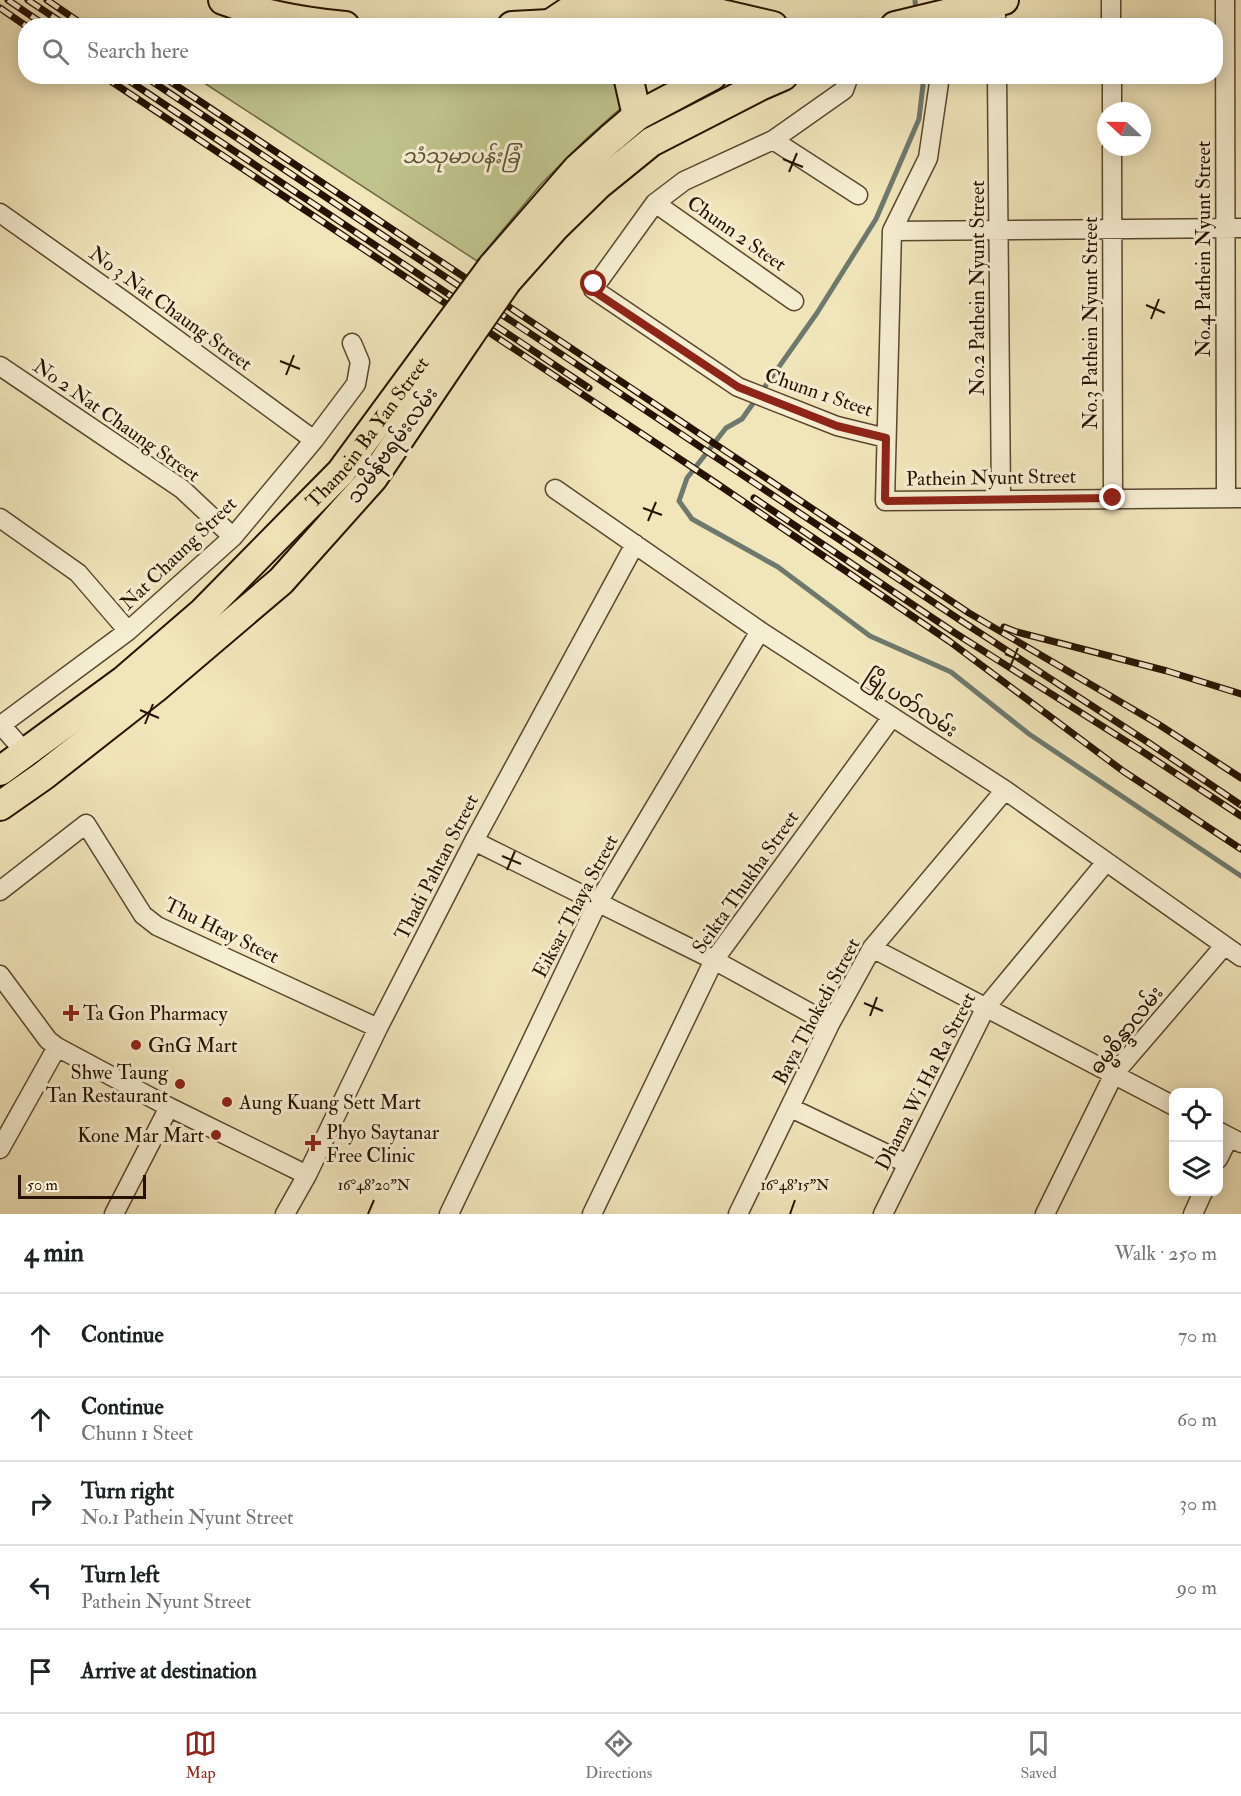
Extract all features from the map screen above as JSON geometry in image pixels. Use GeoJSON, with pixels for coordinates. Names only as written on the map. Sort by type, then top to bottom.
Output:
{"type":"FeatureCollection","features":[{"type":"Feature","properties":{"kind":"main road"},"geometry":{"type":"LineString","coordinates":[[223,0],[246,9],[289,18]]}},
{"type":"Feature","properties":{"kind":"main road"},"geometry":{"type":"LineString","coordinates":[[561,18],[568,12],[677,8],[738,18]]}},
{"type":"Feature","properties":{"kind":"main road"},"geometry":{"type":"LineString","coordinates":[[949,18],[998,9]]}},
{"type":"Feature","properties":{"kind":"main road"},"geometry":{"type":"LineString","coordinates":[[640,10],[662,18]]}},
{"type":"Feature","properties":{"kind":"main road"},"geometry":{"type":"LineString","coordinates":[[630,84],[637,116]]}},
{"type":"Feature","properties":{"kind":"main road"},"geometry":{"type":"LineString","coordinates":[[588,176],[637,116],[697,84]]}},
{"type":"Feature","properties":{"kind":"main road","name":"သမိန်ဗရမ်းလမ်း"},"geometry":{"type":"LineString","coordinates":[[0,806],[44,776],[154,689],[281,581],[373,478],[458,332],[499,274],[555,227],[588,176],[651,142],[747,84]]}},
{"type":"Feature","properties":{"kind":"main road","name":"Thamein Ba Yan Street"},"geometry":{"type":"LineString","coordinates":[[0,771],[123,681],[203,612],[341,472],[458,332]]}},
{"type":"Feature","properties":{"kind":"street"},"geometry":{"type":"LineString","coordinates":[[1111,0],[1111,18]]}},
{"type":"Feature","properties":{"kind":"street","name":"No.4 Pathein Nyunt Street"},"geometry":{"type":"LineString","coordinates":[[1225,0],[1233,228],[1234,498]]}},
{"type":"Feature","properties":{"kind":"street"},"geometry":{"type":"LineString","coordinates":[[654,203],[684,181],[773,140],[844,90],[846,84]]}},
{"type":"Feature","properties":{"kind":"street"},"geometry":{"type":"LineString","coordinates":[[886,438],[892,231],[928,158],[939,84]]}},
{"type":"Feature","properties":{"kind":"street","name":"No.2 Pathein Nyunt Street"},"geometry":{"type":"LineString","coordinates":[[997,84],[1001,499]]}},
{"type":"Feature","properties":{"kind":"street"},"geometry":{"type":"LineString","coordinates":[[1112,84],[1112,102]]}},
{"type":"Feature","properties":{"kind":"street"},"geometry":{"type":"LineString","coordinates":[[773,140],[858,195]]}},
{"type":"Feature","properties":{"kind":"street","name":"No.3 Pathein Nyunt Street"},"geometry":{"type":"LineString","coordinates":[[1112,156],[1113,498]]}},
{"type":"Feature","properties":{"kind":"street","name":"Chunn 2 Steet"},"geometry":{"type":"LineString","coordinates":[[654,203],[794,301]]}},
{"type":"Feature","properties":{"kind":"street","name":"Chunn 1 Steet"},"geometry":{"type":"LineString","coordinates":[[654,203],[593,289],[738,387],[837,426],[886,438]]}},
{"type":"Feature","properties":{"kind":"street","name":"No 3 Nat Chaung Street"},"geometry":{"type":"LineString","coordinates":[[0,213],[128,303],[314,440]]}},
{"type":"Feature","properties":{"kind":"street"},"geometry":{"type":"LineString","coordinates":[[892,231],[1233,228]]}},
{"type":"Feature","properties":{"kind":"street","name":"Nat Chaung Street"},"geometry":{"type":"LineString","coordinates":[[1,725],[128,631],[233,537],[314,440],[356,384],[360,362],[352,343]]}},
{"type":"Feature","properties":{"kind":"street","name":"No 2 Nat Chaung Street"},"geometry":{"type":"LineString","coordinates":[[0,366],[182,489],[233,537]]}},
{"type":"Feature","properties":{"kind":"street","name":"Pathein Nyunt Street"},"geometry":{"type":"LineString","coordinates":[[886,438],[885,501],[1234,498]]}},
{"type":"Feature","properties":{"kind":"street","name":"မြို့ပတ်လမ်း"},"geometry":{"type":"LineString","coordinates":[[555,489],[760,631],[1005,790],[1241,957]]}},
{"type":"Feature","properties":{"kind":"street"},"geometry":{"type":"LineString","coordinates":[[0,518],[78,573],[128,631]]}},
{"type":"Feature","properties":{"kind":"street","name":"Thadi Pahtan Street"},"geometry":{"type":"LineString","coordinates":[[285,1214],[474,841],[635,544]]}},
{"type":"Feature","properties":{"kind":"street","name":"Eiksar Thaya Street"},"geometry":{"type":"LineString","coordinates":[[449,1214],[597,904],[760,631]]}},
{"type":"Feature","properties":{"kind":"street","name":"Seikta Thukha Street"},"geometry":{"type":"LineString","coordinates":[[592,1214],[714,960],[892,717]]}},
{"type":"Feature","properties":{"kind":"street"},"geometry":{"type":"LineString","coordinates":[[1,725],[26,753]]}},
{"type":"Feature","properties":{"kind":"street","name":"Baya Thokedi Street"},"geometry":{"type":"LineString","coordinates":[[738,1214],[830,1024],[872,948],[1005,790]]}},
{"type":"Feature","properties":{"kind":"street","name":"Thu Htay Steet"},"geometry":{"type":"LineString","coordinates":[[0,891],[86,824],[143,915],[157,926],[378,1028]]}},
{"type":"Feature","properties":{"kind":"street"},"geometry":{"type":"LineString","coordinates":[[474,841],[597,904],[714,960],[830,1024]]}},
{"type":"Feature","properties":{"kind":"street","name":"Dhama Wi Ha Ra Street"},"geometry":{"type":"LineString","coordinates":[[882,1214],[986,1007],[1106,862]]}},
{"type":"Feature","properties":{"kind":"street","name":"ဓမ္မစိန္ဒာလမ်း"},"geometry":{"type":"LineString","coordinates":[[1045,1214],[1114,1074],[1224,946]]}},
{"type":"Feature","properties":{"kind":"street"},"geometry":{"type":"LineString","coordinates":[[872,948],[1169,1104]]}},
{"type":"Feature","properties":{"kind":"street"},"geometry":{"type":"LineString","coordinates":[[0,975],[48,1040],[57,1047],[169,1107],[307,1174]]}},
{"type":"Feature","properties":{"kind":"street"},"geometry":{"type":"LineString","coordinates":[[0,1149],[57,1047]]}},
{"type":"Feature","properties":{"kind":"street"},"geometry":{"type":"LineString","coordinates":[[114,1214],[169,1107]]}},
{"type":"Feature","properties":{"kind":"street"},"geometry":{"type":"LineString","coordinates":[[791,1107],[908,1164]]}},
{"type":"Feature","properties":{"kind":"street"},"geometry":{"type":"LineString","coordinates":[[1223,1152],[1233,1137]]}},
{"type":"Feature","properties":{"kind":"street"},"geometry":{"type":"LineString","coordinates":[[1193,1214],[1201,1196]]}},
{"type":"Feature","properties":{"kind":"green space","name":"သံသုမာပန်းခြံ"},"geometry":{"type":"Polygon","coordinates":[[[206,84],[618,84],[623,106],[541,184],[477,261],[206,84]]]}},
{"type":"Feature","properties":{"kind":"waterway"},"geometry":{"type":"LineString","coordinates":[[915,0],[916,12]]}},
{"type":"Feature","properties":{"kind":"waterway"},"geometry":{"type":"LineString","coordinates":[[923,84],[919,119],[876,219],[817,313],[742,419],[726,428],[687,478],[679,501],[692,519],[778,567],[870,636],[951,672],[1029,734],[1241,876]]}},
{"type":"Feature","properties":{"kind":"railway"},"geometry":{"type":"LineString","coordinates":[[8,0],[34,18]]}},
{"type":"Feature","properties":{"kind":"railway"},"geometry":{"type":"LineString","coordinates":[[28,0],[55,18]]}},
{"type":"Feature","properties":{"kind":"railway"},"geometry":{"type":"LineString","coordinates":[[47,0],[73,18]]}},
{"type":"Feature","properties":{"kind":"railway"},"geometry":{"type":"LineString","coordinates":[[0,8],[18,20]]}},
{"type":"Feature","properties":{"kind":"railway"},"geometry":{"type":"LineString","coordinates":[[115,84],[713,481],[949,641],[1123,771],[1241,849]]}},
{"type":"Feature","properties":{"kind":"railway"},"geometry":{"type":"LineString","coordinates":[[134,84],[589,388]]}},
{"type":"Feature","properties":{"kind":"railway"},"geometry":{"type":"LineString","coordinates":[[156,84],[1241,805]]}},
{"type":"Feature","properties":{"kind":"railway"},"geometry":{"type":"LineString","coordinates":[[174,84],[969,613],[1158,724],[1241,778]]}},
{"type":"Feature","properties":{"kind":"railway"},"geometry":{"type":"LineString","coordinates":[[754,498],[955,633],[1241,816]]}},
{"type":"Feature","properties":{"kind":"railway"},"geometry":{"type":"LineString","coordinates":[[1004,627],[1167,671],[1241,694]]}},
{"type":"Feature","properties":{"kind":"place","name":"Ta Gon Pharmacy"},"geometry":{"type":"Point","coordinates":[71,1013]}},
{"type":"Feature","properties":{"kind":"place","name":"GnG Mart"},"geometry":{"type":"Point","coordinates":[136,1045]}},
{"type":"Feature","properties":{"kind":"place","name":"Shwe Taung Tan Restaurant"},"geometry":{"type":"Point","coordinates":[180,1084]}},
{"type":"Feature","properties":{"kind":"place","name":"Aung Kuang Sett Mart"},"geometry":{"type":"Point","coordinates":[227,1102]}},
{"type":"Feature","properties":{"kind":"place","name":"Kone Mar Mart"},"geometry":{"type":"Point","coordinates":[216,1135]}},
{"type":"Feature","properties":{"kind":"place","name":"Phyo Saytanar Free Clinic"},"geometry":{"type":"Point","coordinates":[313,1143]}},
{"type":"Feature","properties":{"kind":"route"},"geometry":{"type":"LineString","coordinates":[[594,284],[595,292],[738,387],[837,426],[886,438],[885,501],[1113,498]]}}]}
